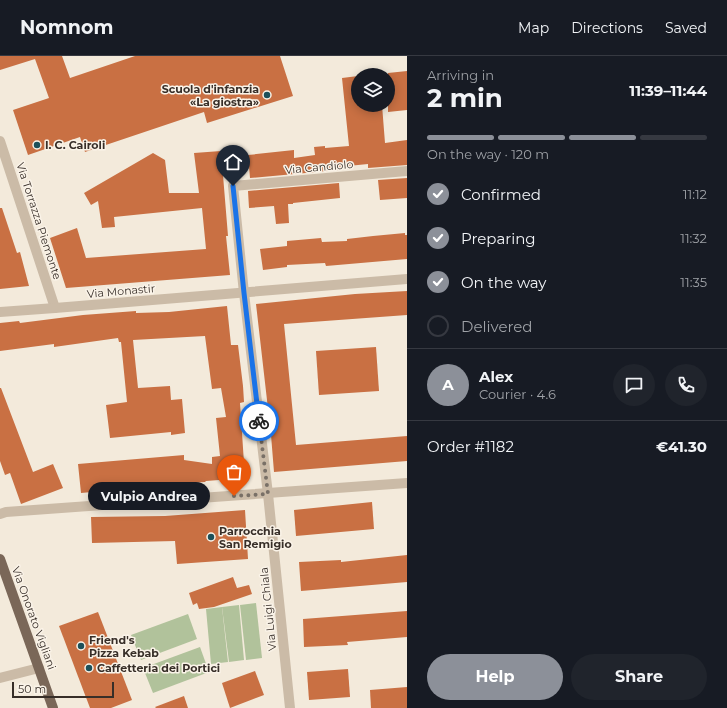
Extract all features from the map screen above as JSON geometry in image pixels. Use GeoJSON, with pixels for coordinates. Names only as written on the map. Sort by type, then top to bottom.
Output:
{"type":"FeatureCollection","features":[{"type":"Feature","properties":{"kind":"main road","name":"Via Onorato Vigliani"},"geometry":{"type":"LineString","coordinates":[[0,559],[53,708]]}},
{"type":"Feature","properties":{"kind":"street","name":"Via Torrazza Piemonte"},"geometry":{"type":"LineString","coordinates":[[0,141],[54,308]]}},
{"type":"Feature","properties":{"kind":"street","name":"Via Candiolo"},"geometry":{"type":"LineString","coordinates":[[244,293],[233,186],[407,171]]}},
{"type":"Feature","properties":{"kind":"street","name":"Via Monastir"},"geometry":{"type":"LineString","coordinates":[[0,312],[407,279]]}},
{"type":"Feature","properties":{"kind":"street","name":"Via Luigi Chiala"},"geometry":{"type":"LineString","coordinates":[[244,293],[268,494],[290,708]]}},
{"type":"Feature","properties":{"kind":"street"},"geometry":{"type":"LineString","coordinates":[[0,514],[6,512],[407,483]]}},
{"type":"Feature","properties":{"kind":"street"},"geometry":{"type":"LineString","coordinates":[[0,678],[39,668]]}},
{"type":"Feature","properties":{"kind":"green space"},"geometry":{"type":"Polygon","coordinates":[[[256,603],[262,658],[246,660],[240,605],[256,603]]]}},
{"type":"Feature","properties":{"kind":"green space"},"geometry":{"type":"Polygon","coordinates":[[[239,605],[244,660],[229,662],[222,607],[239,605]]]}},
{"type":"Feature","properties":{"kind":"green space"},"geometry":{"type":"Polygon","coordinates":[[[222,607],[228,662],[211,664],[206,609],[222,607]]]}},
{"type":"Feature","properties":{"kind":"green space"},"geometry":{"type":"Polygon","coordinates":[[[188,614],[197,639],[141,660],[131,635],[188,614]]]}},
{"type":"Feature","properties":{"kind":"green space"},"geometry":{"type":"Polygon","coordinates":[[[200,647],[209,672],[153,693],[143,668],[200,647]]]}},
{"type":"Feature","properties":{"kind":"building"},"geometry":{"type":"Polygon","coordinates":[[[0,56],[62,56],[70,78],[135,56],[280,56],[293,96],[207,123],[204,112],[85,152],[80,137],[28,155],[13,110],[49,98],[35,59],[0,70],[0,56]]]}},
{"type":"Feature","properties":{"kind":"building"},"geometry":{"type":"Polygon","coordinates":[[[407,71],[407,110],[395,111],[395,72],[407,71]]]}},
{"type":"Feature","properties":{"kind":"building"},"geometry":{"type":"Polygon","coordinates":[[[351,77],[351,112],[383,112],[385,143],[407,140],[407,165],[368,168],[368,164],[338,167],[338,170],[250,178],[248,155],[294,150],[294,158],[315,155],[314,147],[325,146],[325,148],[349,146],[342,78],[351,77]]]}},
{"type":"Feature","properties":{"kind":"building"},"geometry":{"type":"Polygon","coordinates":[[[221,151],[230,275],[66,288],[50,238],[77,228],[86,258],[206,249],[202,208],[114,217],[115,227],[102,228],[98,201],[91,205],[84,193],[153,153],[165,160],[169,193],[199,193],[194,153],[221,151]]]}},
{"type":"Feature","properties":{"kind":"building"},"geometry":{"type":"Polygon","coordinates":[[[407,178],[407,198],[380,200],[378,180],[407,178]]]}},
{"type":"Feature","properties":{"kind":"building"},"geometry":{"type":"Polygon","coordinates":[[[339,183],[340,198],[288,204],[289,223],[276,224],[274,206],[249,208],[248,191],[339,183]]]}},
{"type":"Feature","properties":{"kind":"building"},"geometry":{"type":"Polygon","coordinates":[[[0,208],[2,208],[17,253],[20,252],[29,286],[0,289],[0,208]]]}},
{"type":"Feature","properties":{"kind":"building"},"geometry":{"type":"Polygon","coordinates":[[[405,233],[405,235],[407,235],[407,259],[326,266],[325,263],[287,265],[287,267],[263,270],[260,249],[287,246],[287,241],[321,238],[322,242],[347,241],[347,239],[405,233]]]}},
{"type":"Feature","properties":{"kind":"building"},"geometry":{"type":"Polygon","coordinates":[[[407,291],[407,315],[284,324],[296,445],[407,436],[407,461],[274,472],[256,304],[355,294],[407,291]]]}},
{"type":"Feature","properties":{"kind":"building"},"geometry":{"type":"Polygon","coordinates":[[[227,306],[231,345],[238,345],[243,386],[244,402],[240,403],[245,478],[81,493],[78,464],[184,455],[184,460],[212,464],[212,457],[220,456],[216,418],[226,417],[221,388],[212,389],[205,336],[133,340],[138,388],[170,386],[171,400],[182,399],[185,433],[171,435],[171,432],[110,438],[106,405],[127,402],[121,342],[119,342],[118,338],[54,347],[54,344],[0,351],[0,323],[19,321],[20,323],[83,315],[136,311],[136,313],[169,312],[227,306]]]}},
{"type":"Feature","properties":{"kind":"building"},"geometry":{"type":"Polygon","coordinates":[[[376,347],[379,391],[319,395],[316,351],[376,347]]]}},
{"type":"Feature","properties":{"kind":"building"},"geometry":{"type":"Polygon","coordinates":[[[0,388],[33,472],[53,464],[63,488],[21,504],[10,473],[5,475],[0,461],[0,388]]]}},
{"type":"Feature","properties":{"kind":"building"},"geometry":{"type":"Polygon","coordinates":[[[372,502],[374,529],[296,536],[294,510],[372,502]]]}},
{"type":"Feature","properties":{"kind":"building","name":"Parrocchia San Remigio"},"geometry":{"type":"Polygon","coordinates":[[[245,510],[248,559],[177,564],[175,541],[92,543],[91,517],[165,516],[245,510]]]}},
{"type":"Feature","properties":{"kind":"building"},"geometry":{"type":"Polygon","coordinates":[[[407,555],[407,582],[301,591],[299,562],[341,560],[341,562],[407,555]]]}},
{"type":"Feature","properties":{"kind":"building"},"geometry":{"type":"Polygon","coordinates":[[[233,577],[237,588],[249,585],[252,594],[214,607],[199,609],[197,603],[193,605],[189,593],[233,577]]]}},
{"type":"Feature","properties":{"kind":"building"},"geometry":{"type":"Polygon","coordinates":[[[407,611],[407,637],[347,642],[348,645],[304,647],[303,619],[407,611]]]}},
{"type":"Feature","properties":{"kind":"building"},"geometry":{"type":"Polygon","coordinates":[[[98,612],[132,700],[111,708],[90,708],[59,626],[98,612]]]}},
{"type":"Feature","properties":{"kind":"building"},"geometry":{"type":"Polygon","coordinates":[[[348,669],[350,697],[309,700],[307,672],[348,669]]]}},
{"type":"Feature","properties":{"kind":"building"},"geometry":{"type":"Polygon","coordinates":[[[255,671],[264,695],[230,708],[222,683],[255,671]]]}},
{"type":"Feature","properties":{"kind":"building"},"geometry":{"type":"Polygon","coordinates":[[[407,687],[407,708],[371,708],[370,690],[407,687]]]}},
{"type":"Feature","properties":{"kind":"building"},"geometry":{"type":"Polygon","coordinates":[[[184,696],[188,708],[155,707],[184,696]]]}},
{"type":"Feature","properties":{"kind":"way so far"},"geometry":{"type":"LineString","coordinates":[[234,496],[268,494],[259,421]]}},
{"type":"Feature","properties":{"kind":"place","name":"Scuola d'infanzia «La giostra»"},"geometry":{"type":"Point","coordinates":[267,95]}},
{"type":"Feature","properties":{"kind":"place","name":"I. C. Cairoli"},"geometry":{"type":"Point","coordinates":[37,145]}},
{"type":"Feature","properties":{"kind":"place","name":"Vulpio Andrea"},"geometry":{"type":"Point","coordinates":[234,496]}},
{"type":"Feature","properties":{"kind":"place","name":"Parrocchia San Remigio"},"geometry":{"type":"Point","coordinates":[211,537]}},
{"type":"Feature","properties":{"kind":"place","name":"Friend's Pizza Kebab"},"geometry":{"type":"Point","coordinates":[81,646]}},
{"type":"Feature","properties":{"kind":"place","name":"Caffetteria dei Portici"},"geometry":{"type":"Point","coordinates":[89,668]}},
{"type":"Feature","properties":{"kind":"route"},"geometry":{"type":"LineString","coordinates":[[233,186],[259,421]]}}]}
